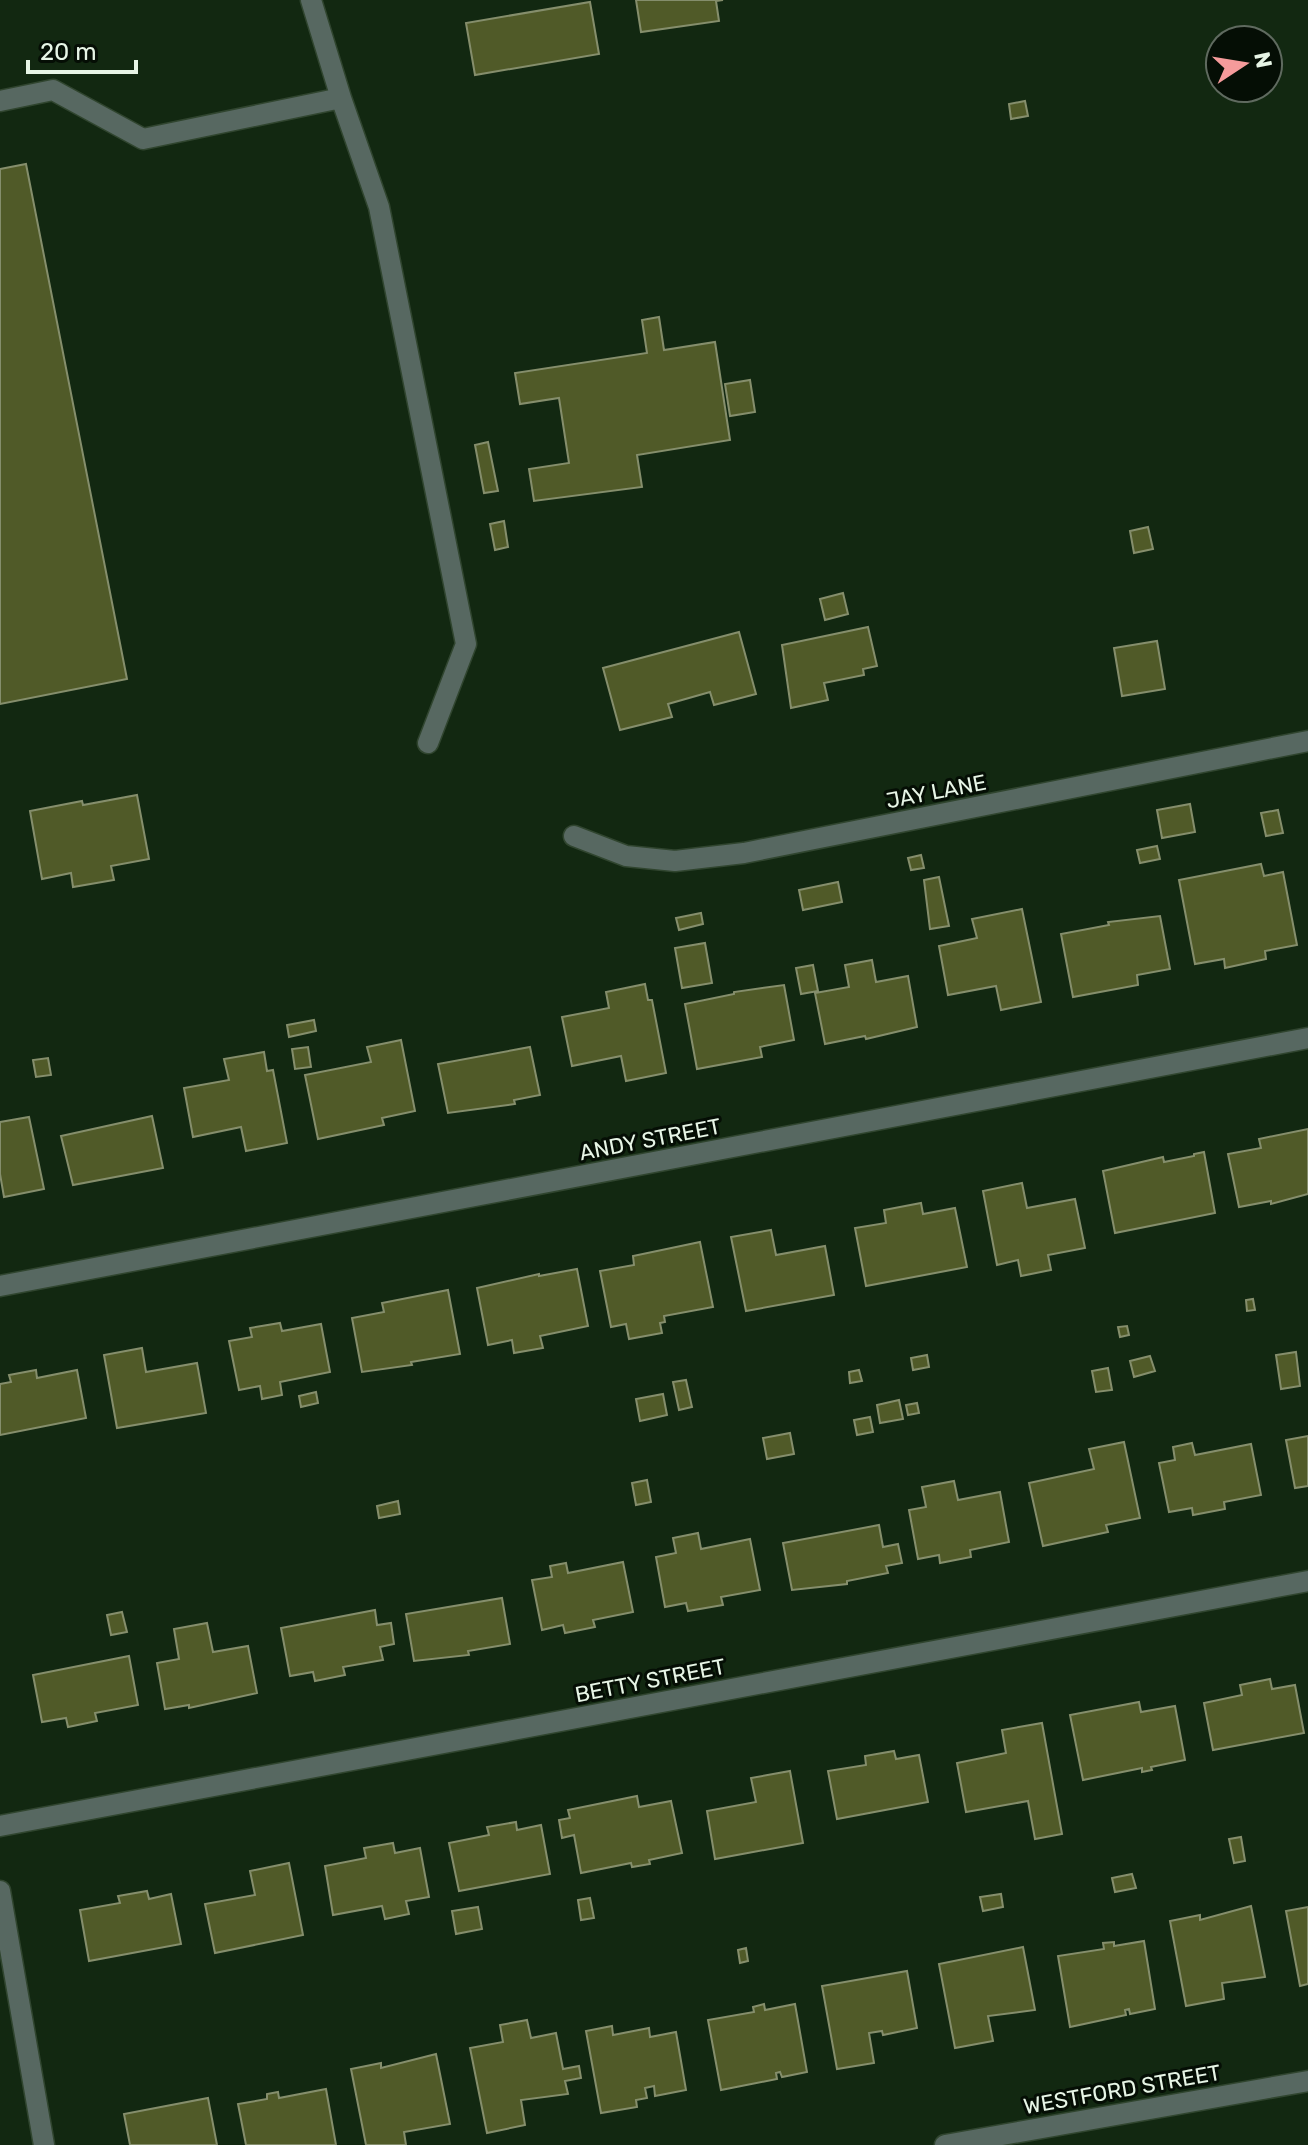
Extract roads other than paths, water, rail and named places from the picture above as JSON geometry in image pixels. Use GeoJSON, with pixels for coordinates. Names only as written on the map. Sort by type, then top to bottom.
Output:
{"type":"FeatureCollection","features":[{"type":"Feature","properties":{"kind":"street"},"geometry":{"type":"LineString","coordinates":[[311,0],[379,207],[466,644],[428,743]]}},
{"type":"Feature","properties":{"kind":"street"},"geometry":{"type":"LineString","coordinates":[[0,101],[53,90],[143,139],[341,98]]}},
{"type":"Feature","properties":{"kind":"street","name":"JAY LANE"},"geometry":{"type":"LineString","coordinates":[[574,836],[626,856],[675,861],[744,853],[1308,741]]}},
{"type":"Feature","properties":{"kind":"street","name":"ANDY STREET"},"geometry":{"type":"LineString","coordinates":[[0,1286],[1308,1038]]}},
{"type":"Feature","properties":{"kind":"street","name":"BETTY STREET"},"geometry":{"type":"LineString","coordinates":[[0,1826],[1308,1581]]}},
{"type":"Feature","properties":{"kind":"street"},"geometry":{"type":"LineString","coordinates":[[0,1891],[44,2145]]}},
{"type":"Feature","properties":{"kind":"street","name":"WESTFORD STREET"},"geometry":{"type":"LineString","coordinates":[[945,2145],[997,2140],[1308,2081]]}}]}
